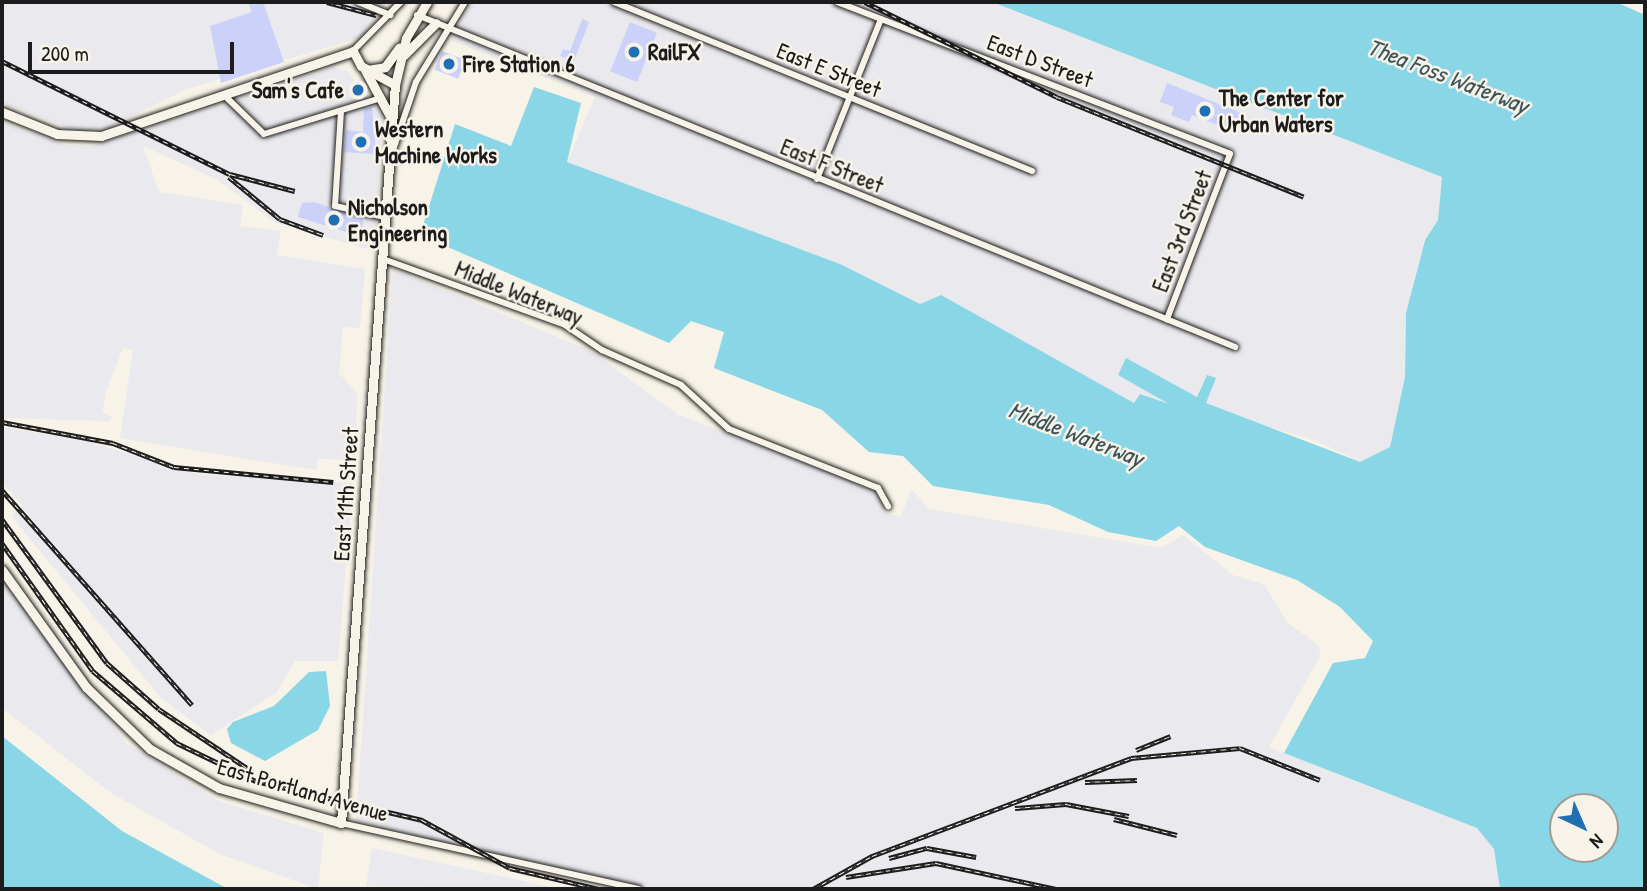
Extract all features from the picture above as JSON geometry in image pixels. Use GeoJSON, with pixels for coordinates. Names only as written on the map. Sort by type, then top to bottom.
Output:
{"type":"FeatureCollection","features":[{"type":"Feature","properties":{"kind":"street"},"geometry":{"type":"LineString","coordinates":[[358,2],[391,15]]}},
{"type":"Feature","properties":{"kind":"street"},"geometry":{"type":"LineString","coordinates":[[2,112],[82,139],[225,96],[353,51],[401,2]]}},
{"type":"Feature","properties":{"kind":"street","name":"East 11th Street"},"geometry":{"type":"LineString","coordinates":[[341,823],[395,85],[406,38],[427,2]]}},
{"type":"Feature","properties":{"kind":"street","name":"East 11th Street"},"geometry":{"type":"LineString","coordinates":[[389,167],[410,96],[465,2]]}},
{"type":"Feature","properties":{"kind":"street","name":"East E Street"},"geometry":{"type":"LineString","coordinates":[[614,2],[1032,171]]}},
{"type":"Feature","properties":{"kind":"street","name":"East D Street"},"geometry":{"type":"LineString","coordinates":[[837,2],[1230,154]]}},
{"type":"Feature","properties":{"kind":"street","name":"East F Street"},"geometry":{"type":"LineString","coordinates":[[417,15],[1235,347]]}},
{"type":"Feature","properties":{"kind":"street"},"geometry":{"type":"LineString","coordinates":[[817,179],[881,19]]}},
{"type":"Feature","properties":{"kind":"street"},"geometry":{"type":"LineString","coordinates":[[397,72],[412,42],[436,23]]}},
{"type":"Feature","properties":{"kind":"street"},"geometry":{"type":"LineString","coordinates":[[365,70],[384,67],[406,38]]}},
{"type":"Feature","properties":{"kind":"street"},"geometry":{"type":"LineString","coordinates":[[353,51],[393,120]]}},
{"type":"Feature","properties":{"kind":"street"},"geometry":{"type":"LineString","coordinates":[[365,70],[395,85]]}},
{"type":"Feature","properties":{"kind":"street"},"geometry":{"type":"LineString","coordinates":[[225,96],[264,134],[381,98]]}},
{"type":"Feature","properties":{"kind":"street"},"geometry":{"type":"LineString","coordinates":[[341,111],[335,206],[385,217]]}},
{"type":"Feature","properties":{"kind":"street","name":"East 3rd Street"},"geometry":{"type":"LineString","coordinates":[[1167,319],[1230,154]]}},
{"type":"Feature","properties":{"kind":"street","name":"Middle Waterway"},"geometry":{"type":"LineString","coordinates":[[383,259],[565,325],[602,350],[681,385],[729,429],[878,488],[888,506]]}},
{"type":"Feature","properties":{"kind":"street","name":"East Portland Avenue"},"geometry":{"type":"LineString","coordinates":[[2,570],[86,687],[150,749],[219,788],[341,823],[639,889]]}},
{"type":"Feature","properties":{"kind":"shaded area"},"geometry":{"type":"Polygon","coordinates":[[[2,2],[388,2],[362,37],[187,89],[108,128],[77,131],[2,103],[2,2]]]}},
{"type":"Feature","properties":{"kind":"shaded area"},"geometry":{"type":"Polygon","coordinates":[[[472,2],[992,2],[1442,177],[1438,220],[1424,240],[1406,313],[1405,377],[1390,447],[1360,462],[1315,440],[1252,422],[1206,403],[1215,379],[1206,376],[1198,397],[1178,388],[1166,409],[1140,394],[1134,403],[941,296],[920,304],[840,264],[567,162],[595,97],[450,40],[472,2]]]}},
{"type":"Feature","properties":{"kind":"shaded area"},"geometry":{"type":"Polygon","coordinates":[[[333,67],[347,71],[383,116],[374,251],[274,222],[218,180],[143,146],[159,192],[243,205],[240,226],[281,231],[277,255],[365,269],[360,328],[343,327],[339,373],[357,393],[356,460],[318,459],[316,470],[120,438],[133,350],[123,348],[106,392],[102,413],[112,417],[109,421],[2,418],[2,122],[65,145],[91,146],[333,67]]]}},
{"type":"Feature","properties":{"kind":"shaded area"},"geometry":{"type":"Polygon","coordinates":[[[393,269],[589,350],[679,415],[875,489],[884,512],[901,517],[911,489],[929,509],[1161,548],[1183,535],[1233,575],[1265,585],[1287,623],[1319,645],[1320,656],[1269,747],[1477,828],[1494,849],[1500,889],[620,889],[356,821],[393,269]]]}},
{"type":"Feature","properties":{"kind":"shaded area"},"geometry":{"type":"Polygon","coordinates":[[[2,427],[86,441],[197,474],[353,483],[338,661],[295,661],[277,692],[211,735],[161,698],[11,516],[23,506],[2,482],[2,427]]]}},
{"type":"Feature","properties":{"kind":"shaded area"},"geometry":{"type":"Polygon","coordinates":[[[2,579],[126,743],[218,801],[324,833],[318,889],[220,854],[111,793],[2,708],[2,579]]]}},
{"type":"Feature","properties":{"kind":"shaded area"},"geometry":{"type":"Polygon","coordinates":[[[372,848],[560,889],[366,886],[372,848]]]}},
{"type":"Feature","properties":{"kind":"water","name":"Thea Foss Waterway"},"geometry":{"type":"Polygon","coordinates":[[[992,2],[1616,2],[1645,15],[1645,889],[1500,889],[1494,849],[1477,828],[1284,753],[1333,663],[1365,658],[1373,641],[1340,607],[1297,580],[1205,547],[1179,526],[1156,541],[1108,532],[1049,505],[933,486],[903,456],[869,452],[822,410],[714,368],[724,332],[691,321],[669,343],[420,235],[455,124],[511,146],[534,87],[581,103],[567,162],[840,264],[920,304],[941,295],[1134,403],[1140,394],[1169,404],[1118,375],[1126,358],[1197,397],[1207,375],[1216,378],[1206,403],[1360,462],[1390,447],[1405,377],[1406,313],[1425,240],[1438,220],[1442,177],[992,2]]]}},
{"type":"Feature","properties":{"kind":"water"},"geometry":{"type":"Polygon","coordinates":[[[326,671],[330,706],[318,730],[265,761],[231,743],[227,729],[233,722],[274,706],[309,672],[326,671]]]}},
{"type":"Feature","properties":{"kind":"water"},"geometry":{"type":"Polygon","coordinates":[[[2,736],[122,831],[228,889],[2,889],[2,736]]]}},
{"type":"Feature","properties":{"kind":"building"},"geometry":{"type":"Polygon","coordinates":[[[248,2],[263,2],[284,62],[221,83],[210,26],[252,12],[248,2]]]}},
{"type":"Feature","properties":{"kind":"building"},"geometry":{"type":"Polygon","coordinates":[[[582,19],[589,22],[574,61],[560,56],[563,49],[570,51],[582,19]]]}},
{"type":"Feature","properties":{"kind":"building","name":"RailFX"},"geometry":{"type":"Polygon","coordinates":[[[630,22],[657,33],[637,82],[610,71],[630,22]]]}},
{"type":"Feature","properties":{"kind":"building","name":"Fire Station 6"},"geometry":{"type":"Polygon","coordinates":[[[442,51],[465,60],[458,79],[435,70],[442,51]]]}},
{"type":"Feature","properties":{"kind":"building","name":"The Center for Urban Waters"},"geometry":{"type":"Polygon","coordinates":[[[1167,83],[1246,115],[1239,133],[1192,115],[1189,122],[1171,115],[1174,107],[1160,102],[1167,83]]]}},
{"type":"Feature","properties":{"kind":"building","name":"Western Machine Works"},"geometry":{"type":"Polygon","coordinates":[[[372,107],[376,154],[344,152],[346,130],[363,132],[364,109],[372,107]]]}},
{"type":"Feature","properties":{"kind":"building","name":"Nicholson Engineering"},"geometry":{"type":"Polygon","coordinates":[[[314,202],[363,218],[362,237],[298,217],[302,203],[314,202]]]}},
{"type":"Feature","properties":{"kind":"railway"},"geometry":{"type":"LineString","coordinates":[[327,2],[376,15]]}},
{"type":"Feature","properties":{"kind":"railway"},"geometry":{"type":"LineString","coordinates":[[865,2],[1057,97],[1304,197]]}},
{"type":"Feature","properties":{"kind":"railway"},"geometry":{"type":"LineString","coordinates":[[2,61],[230,174],[295,191]]}},
{"type":"Feature","properties":{"kind":"railway"},"geometry":{"type":"LineString","coordinates":[[229,177],[280,219],[323,235]]}},
{"type":"Feature","properties":{"kind":"railway"},"geometry":{"type":"LineString","coordinates":[[2,422],[113,443],[174,467],[333,482]]}},
{"type":"Feature","properties":{"kind":"railway"},"geometry":{"type":"LineString","coordinates":[[2,490],[192,705]]}},
{"type":"Feature","properties":{"kind":"railway"},"geometry":{"type":"LineString","coordinates":[[2,519],[107,663],[159,709],[253,772]]}},
{"type":"Feature","properties":{"kind":"railway"},"geometry":{"type":"LineString","coordinates":[[2,543],[93,671],[177,743],[256,781],[422,820],[510,868],[599,889]]}},
{"type":"Feature","properties":{"kind":"railway"},"geometry":{"type":"LineString","coordinates":[[1136,750],[1170,736]]}},
{"type":"Feature","properties":{"kind":"railway"},"geometry":{"type":"LineString","coordinates":[[813,889],[872,856],[1131,758],[1240,748],[1320,780]]}},
{"type":"Feature","properties":{"kind":"railway"},"geometry":{"type":"LineString","coordinates":[[1085,782],[1137,780]]}},
{"type":"Feature","properties":{"kind":"railway"},"geometry":{"type":"LineString","coordinates":[[1015,808],[1066,804],[1129,816]]}},
{"type":"Feature","properties":{"kind":"railway"},"geometry":{"type":"LineString","coordinates":[[1114,819],[1177,835]]}},
{"type":"Feature","properties":{"kind":"railway"},"geometry":{"type":"LineString","coordinates":[[889,858],[927,848],[976,857]]}},
{"type":"Feature","properties":{"kind":"railway"},"geometry":{"type":"LineString","coordinates":[[846,877],[936,863],[1056,889]]}},
{"type":"Feature","properties":{"kind":"place","name":"RailFX"},"geometry":{"type":"Point","coordinates":[634,52]}},
{"type":"Feature","properties":{"kind":"place","name":"Fire Station 6"},"geometry":{"type":"Point","coordinates":[449,64]}},
{"type":"Feature","properties":{"kind":"place","name":"Sam's Cafe"},"geometry":{"type":"Point","coordinates":[358,90]}},
{"type":"Feature","properties":{"kind":"place","name":"The Center for Urban Waters"},"geometry":{"type":"Point","coordinates":[1205,111]}},
{"type":"Feature","properties":{"kind":"place","name":"Western Machine Works"},"geometry":{"type":"Point","coordinates":[361,142]}},
{"type":"Feature","properties":{"kind":"place","name":"Nicholson Engineering"},"geometry":{"type":"Point","coordinates":[334,220]}}]}
